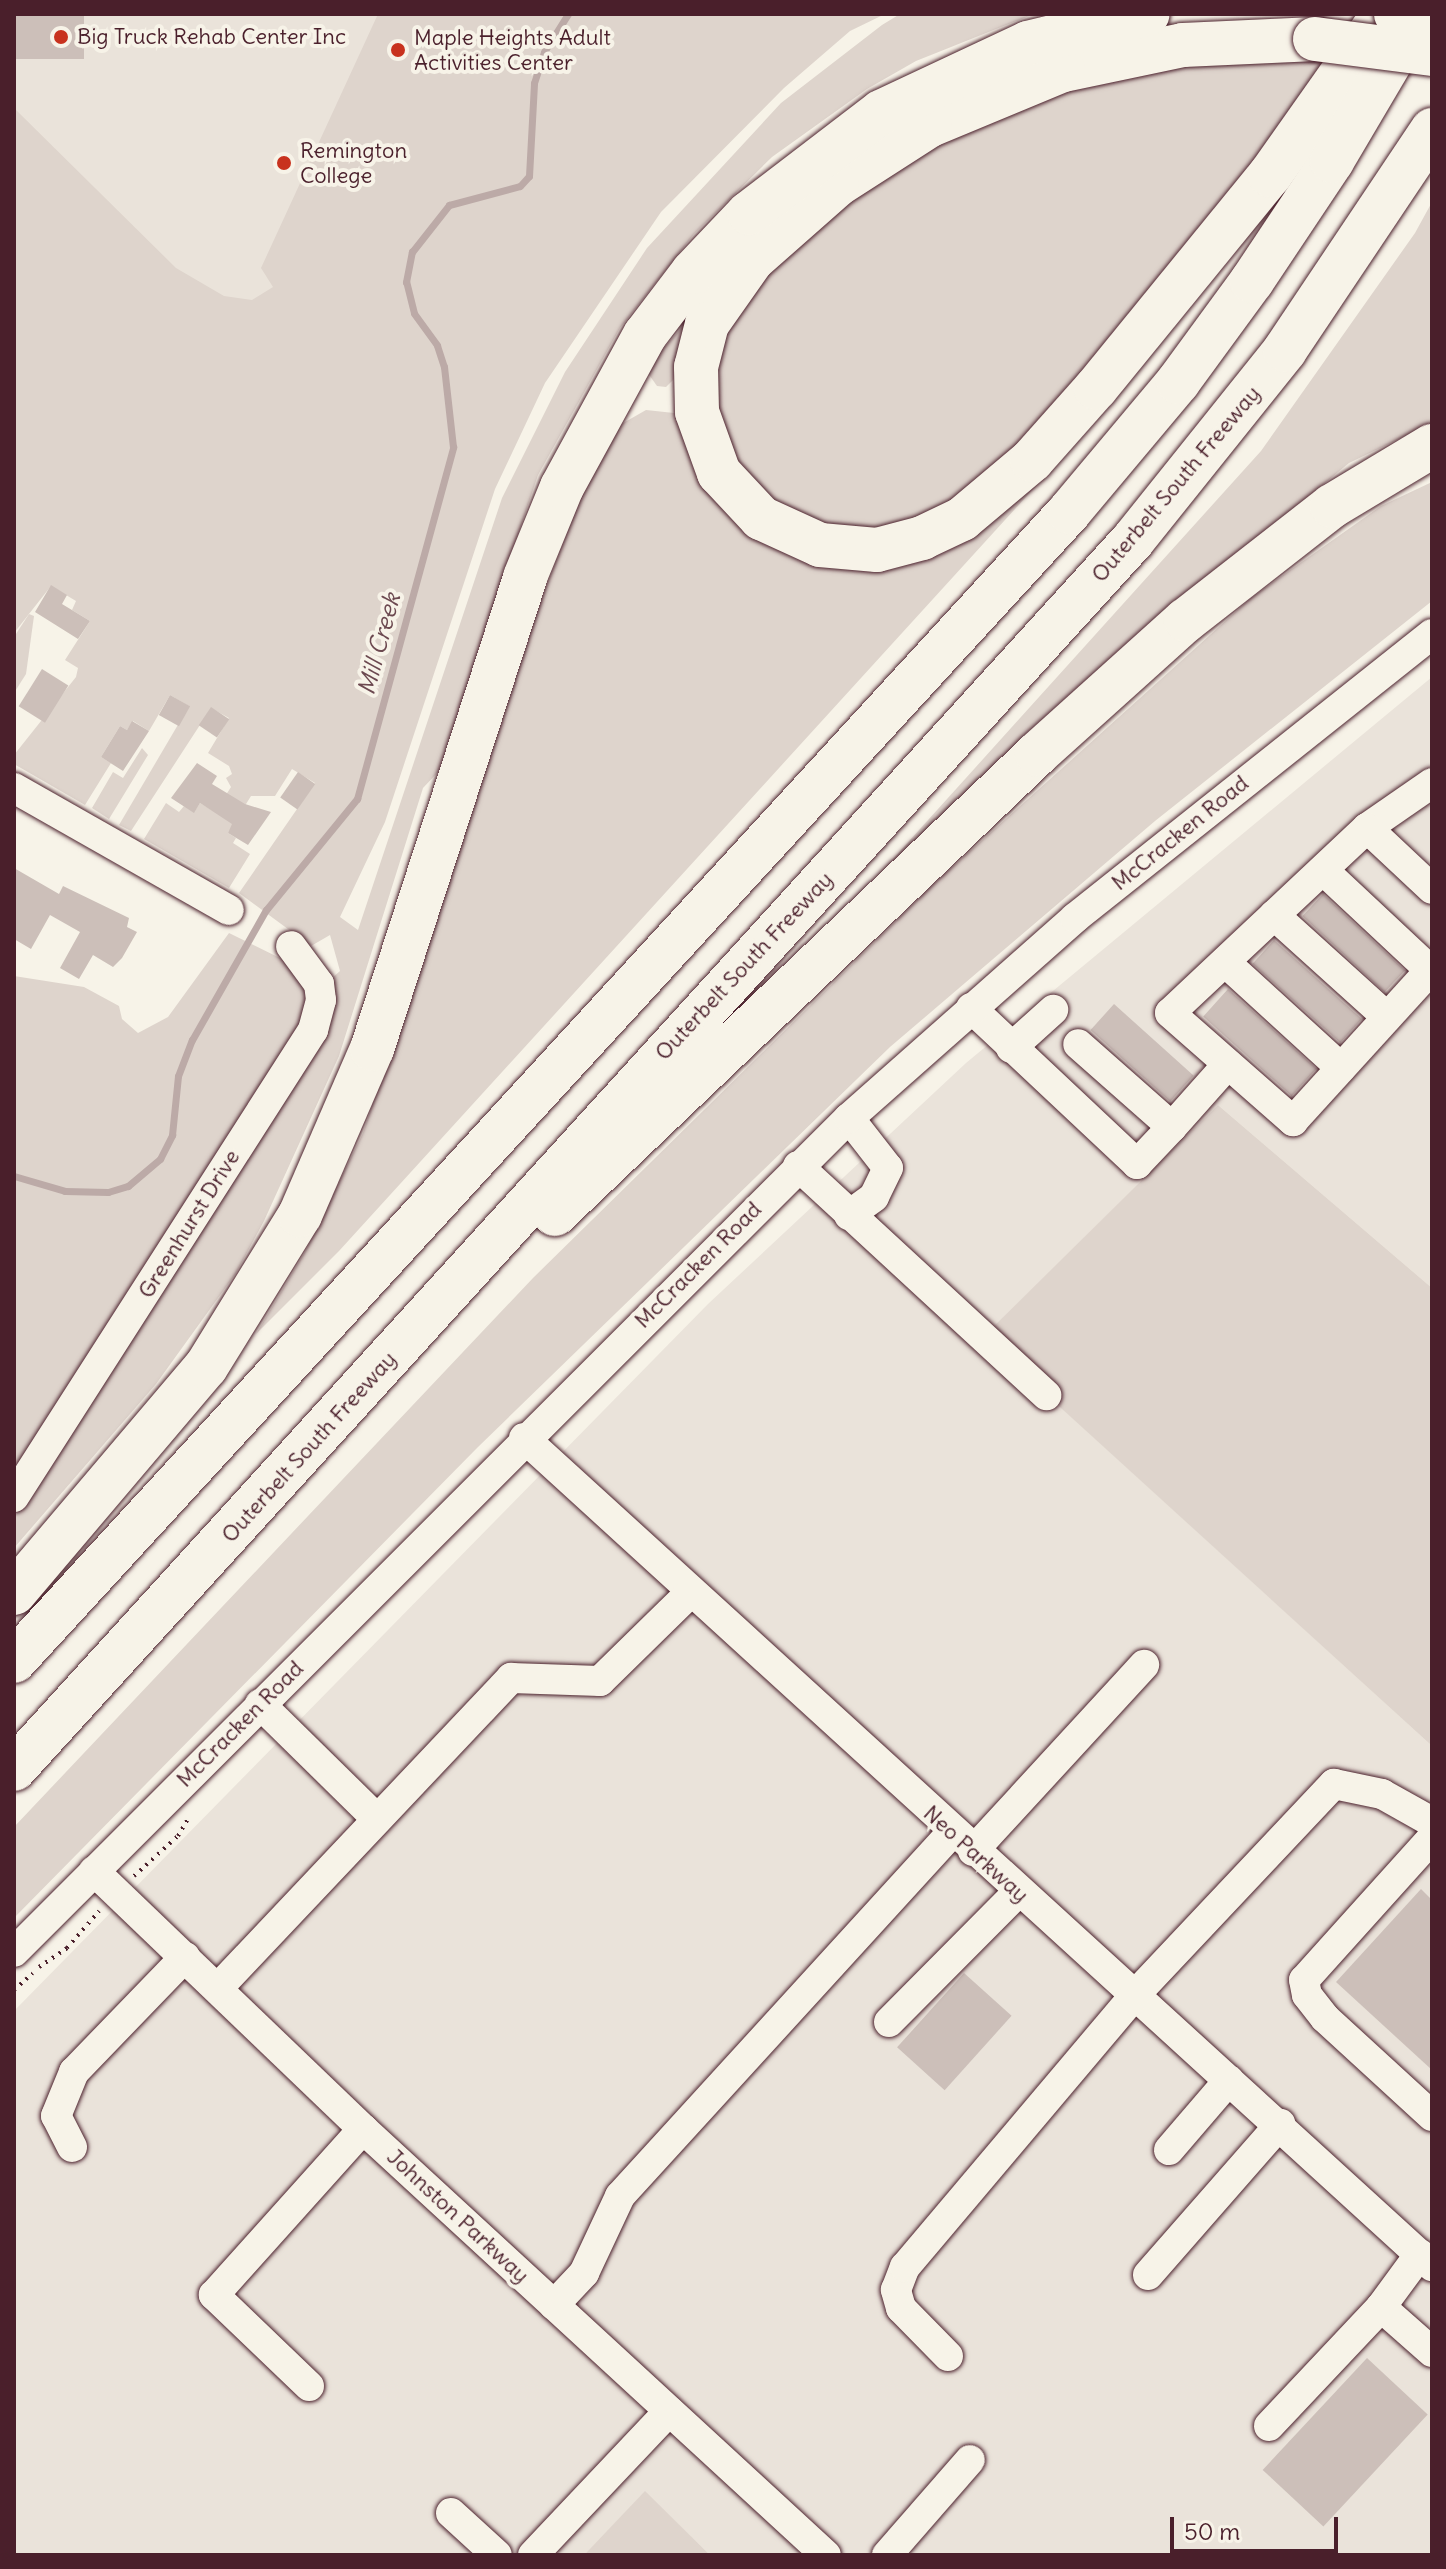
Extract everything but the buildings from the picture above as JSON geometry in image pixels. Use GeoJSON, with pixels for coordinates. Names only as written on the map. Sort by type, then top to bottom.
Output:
{"type":"FeatureCollection","features":[{"type":"Feature","properties":{"kind":"highway"},"geometry":{"type":"LineString","coordinates":[[14,1593],[206,1367],[300,1215],[372,1049],[525,577],[569,472],[645,335],[693,272],[749,213],[881,112],[1028,43],[1148,14]]}},
{"type":"Feature","properties":{"kind":"highway"},"geometry":{"type":"LineString","coordinates":[[1383,14],[1270,175],[1096,388],[1023,469],[962,519],[922,538],[877,550],[820,545],[782,532],[761,518],[719,473],[701,428],[695,392],[707,324],[752,260],[837,185],[930,125],[1063,70],[1194,44],[1315,39],[1432,54]]}},
{"type":"Feature","properties":{"kind":"highway"},"geometry":{"type":"LineString","coordinates":[[1396,14],[1432,20]]}},
{"type":"Feature","properties":{"kind":"highway"},"geometry":{"type":"LineString","coordinates":[[14,1661],[1069,512],[1178,382],[1252,281],[1332,161],[1418,14]]}},
{"type":"Feature","properties":{"kind":"highway","name":"Outerbelt South Freeway"},"geometry":{"type":"LineString","coordinates":[[14,1769],[1133,540],[1285,350],[1432,130]]}},
{"type":"Feature","properties":{"kind":"highway"},"geometry":{"type":"LineString","coordinates":[[272,1489],[741,1033],[1186,620],[1332,506],[1432,446]]}},
{"type":"Feature","properties":{"kind":"street","name":"McCracken Road"},"geometry":{"type":"LineString","coordinates":[[14,1952],[524,1438],[849,1118],[971,1008],[1204,813],[1432,634]]}},
{"type":"Feature","properties":{"kind":"street"},"geometry":{"type":"LineString","coordinates":[[1323,870],[1431,969],[1293,1121],[1170,1013],[1367,828],[1432,783]]}},
{"type":"Feature","properties":{"kind":"street"},"geometry":{"type":"LineString","coordinates":[[14,788],[229,910]]}},
{"type":"Feature","properties":{"kind":"street"},"geometry":{"type":"LineString","coordinates":[[1367,828],[1432,889]]}},
{"type":"Feature","properties":{"kind":"street"},"geometry":{"type":"LineString","coordinates":[[1274,915],[1387,1017]]}},
{"type":"Feature","properties":{"kind":"street","name":"Greenhurst Drive"},"geometry":{"type":"LineString","coordinates":[[14,1497],[313,1030],[321,1000],[319,984],[291,946]]}},
{"type":"Feature","properties":{"kind":"street"},"geometry":{"type":"LineString","coordinates":[[1225,962],[1341,1068]]}},
{"type":"Feature","properties":{"kind":"street"},"geometry":{"type":"LineString","coordinates":[[971,1008],[1137,1164],[1228,1064]]}},
{"type":"Feature","properties":{"kind":"street"},"geometry":{"type":"LineString","coordinates":[[1011,1048],[1053,1010]]}},
{"type":"Feature","properties":{"kind":"street"},"geometry":{"type":"LineString","coordinates":[[1078,1044],[1172,1127]]}},
{"type":"Feature","properties":{"kind":"street"},"geometry":{"type":"LineString","coordinates":[[849,1118],[888,1168],[874,1197],[849,1215]]}},
{"type":"Feature","properties":{"kind":"street"},"geometry":{"type":"LineString","coordinates":[[798,1166],[1046,1395]]}},
{"type":"Feature","properties":{"kind":"street","name":"Neo Parkway"},"geometry":{"type":"LineString","coordinates":[[524,1438],[1133,1997],[1280,2124],[1426,2260]]}},
{"type":"Feature","properties":{"kind":"street"},"geometry":{"type":"LineString","coordinates":[[218,1988],[511,1678],[600,1681],[691,1592]]}},
{"type":"Feature","properties":{"kind":"street"},"geometry":{"type":"LineString","coordinates":[[554,2305],[584,2273],[620,2196],[963,1842],[1144,1665]]}},
{"type":"Feature","properties":{"kind":"street"},"geometry":{"type":"LineString","coordinates":[[260,1704],[377,1819]]}},
{"type":"Feature","properties":{"kind":"street"},"geometry":{"type":"LineString","coordinates":[[948,2356],[901,2308],[896,2290],[905,2267],[1133,1997],[1334,1784],[1382,1794],[1432,1822]]}},
{"type":"Feature","properties":{"kind":"street"},"geometry":{"type":"LineString","coordinates":[[1432,1838],[1304,1980],[1307,1995],[1325,2018],[1432,2116]]}},
{"type":"Feature","properties":{"kind":"street","name":"Johnston Parkway"},"geometry":{"type":"LineString","coordinates":[[94,1871],[363,2129],[826,2555]]}},
{"type":"Feature","properties":{"kind":"street"},"geometry":{"type":"LineString","coordinates":[[889,2022],[1018,1892]]}},
{"type":"Feature","properties":{"kind":"street"},"geometry":{"type":"LineString","coordinates":[[72,2147],[56,2116],[74,2072],[185,1957]]}},
{"type":"Feature","properties":{"kind":"street"},"geometry":{"type":"LineString","coordinates":[[1169,2150],[1229,2080]]}},
{"type":"Feature","properties":{"kind":"street"},"geometry":{"type":"LineString","coordinates":[[1148,2275],[1280,2124]]}},
{"type":"Feature","properties":{"kind":"street"},"geometry":{"type":"LineString","coordinates":[[309,2386],[214,2295],[363,2129]]}},
{"type":"Feature","properties":{"kind":"street"},"geometry":{"type":"LineString","coordinates":[[1269,2426],[1426,2260]]}},
{"type":"Feature","properties":{"kind":"street"},"geometry":{"type":"LineString","coordinates":[[1381,2307],[1432,2352]]}},
{"type":"Feature","properties":{"kind":"street"},"geometry":{"type":"LineString","coordinates":[[533,2555],[669,2411]]}},
{"type":"Feature","properties":{"kind":"street"},"geometry":{"type":"LineString","coordinates":[[887,2555],[970,2460]]}},
{"type":"Feature","properties":{"kind":"street"},"geometry":{"type":"LineString","coordinates":[[451,2513],[497,2555]]}},
{"type":"Feature","properties":{"kind":"path"},"geometry":{"type":"LineString","coordinates":[[14,1990],[68,1942]]}},
{"type":"Feature","properties":{"kind":"shaded area"},"geometry":{"type":"Polygon","coordinates":[[[14,14],[449,14],[249,356],[14,153],[14,14]]]}},
{"type":"Feature","properties":{"kind":"shaded area"},"geometry":{"type":"Polygon","coordinates":[[[378,14],[885,14],[850,31],[784,88],[661,212],[545,383],[495,489],[385,822],[340,917],[358,930],[502,498],[565,372],[647,248],[781,103],[900,14],[1034,14],[916,61],[867,89],[772,157],[694,234],[620,328],[538,475],[439,771],[423,788],[339,1056],[264,1221],[236,1273],[156,1384],[14,1548],[14,1518],[320,1041],[331,979],[340,971],[330,935],[311,946],[239,893],[315,783],[292,769],[275,796],[251,796],[228,833],[236,838],[233,843],[250,854],[229,888],[144,839],[166,803],[179,812],[184,806],[194,812],[200,803],[215,812],[231,787],[226,778],[232,774],[229,766],[208,753],[229,718],[211,708],[131,831],[119,825],[189,706],[170,695],[149,731],[133,721],[127,730],[120,726],[101,757],[111,763],[85,805],[14,764],[14,755],[76,677],[78,668],[65,660],[90,621],[72,610],[76,601],[51,586],[14,633],[14,108],[176,268],[224,296],[252,300],[273,287],[261,268],[378,14]]]}},
{"type":"Feature","properties":{"kind":"shaded area"},"geometry":{"type":"Polygon","coordinates":[[[1334,60],[1258,162],[1024,441],[969,492],[918,519],[868,531],[813,524],[766,499],[725,445],[714,383],[726,325],[791,246],[919,152],[1033,99],[1162,65],[1334,60]]]}},
{"type":"Feature","properties":{"kind":"shaded area"},"geometry":{"type":"Polygon","coordinates":[[[1432,202],[1432,423],[1349,463],[1097,671],[864,891],[1261,451],[1415,233],[1432,202]]]}},
{"type":"Feature","properties":{"kind":"shaded area"},"geometry":{"type":"Polygon","coordinates":[[[686,323],[678,375],[666,387],[657,386],[645,369],[686,323]]]}},
{"type":"Feature","properties":{"kind":"shaded area"},"geometry":{"type":"Polygon","coordinates":[[[646,410],[674,413],[684,420],[817,560],[1066,453],[339,1251],[256,1334],[305,1252],[363,1133],[534,618],[590,474],[618,426],[646,410]]]}},
{"type":"Feature","properties":{"kind":"shaded area"},"geometry":{"type":"Polygon","coordinates":[[[1432,482],[1432,601],[1155,821],[890,1047],[478,1447],[14,1918],[14,1827],[533,1278],[936,882],[1251,598],[1381,506],[1432,482]]]}},
{"type":"Feature","properties":{"kind":"shaded area"},"geometry":{"type":"Polygon","coordinates":[[[29,614],[34,616],[26,674],[14,693],[14,637],[29,614]]]}},
{"type":"Feature","properties":{"kind":"shaded area"},"geometry":{"type":"Polygon","coordinates":[[[1432,677],[1432,1288],[1218,1105],[984,1337],[1432,1746],[1432,2555],[710,2555],[645,2492],[584,2555],[14,2555],[14,2011],[708,1304],[966,1063],[1432,677]]]}},
{"type":"Feature","properties":{"kind":"shaded area"},"geometry":{"type":"Polygon","coordinates":[[[142,748],[148,755],[109,819],[92,808],[113,772],[123,778],[142,748]]]}},
{"type":"Feature","properties":{"kind":"shaded area"},"geometry":{"type":"Polygon","coordinates":[[[229,933],[292,964],[301,974],[308,1004],[296,1032],[14,1475],[14,976],[84,987],[119,1006],[122,1019],[138,1033],[168,1017],[229,933]]]}},
{"type":"Feature","properties":{"kind":"shaded area"},"geometry":{"type":"Polygon","coordinates":[[[1218,1105],[1432,1288],[1432,1746],[983,1337],[1218,1105]]]}},
{"type":"Feature","properties":{"kind":"shaded area"},"geometry":{"type":"Polygon","coordinates":[[[645,2491],[710,2555],[584,2555],[645,2491]]]}},
{"type":"Feature","properties":{"kind":"waterway","name":"Mill Creek"},"geometry":{"type":"LineString","coordinates":[[14,1176],[65,1191],[108,1192],[128,1186],[160,1159],[172,1135],[178,1076],[192,1040],[266,910],[357,799],[453,447],[444,367],[437,345],[414,313],[406,282],[412,252],[449,205],[520,186],[529,176],[534,83],[544,52],[568,14]]}},
{"type":"Feature","properties":{"kind":"place","name":"Big Truck Rehab Center Inc"},"geometry":{"type":"Point","coordinates":[61,37]}},
{"type":"Feature","properties":{"kind":"place","name":"Maple Heights Adult Activities Center"},"geometry":{"type":"Point","coordinates":[398,50]}},
{"type":"Feature","properties":{"kind":"place","name":"Remington College"},"geometry":{"type":"Point","coordinates":[284,163]}}]}
